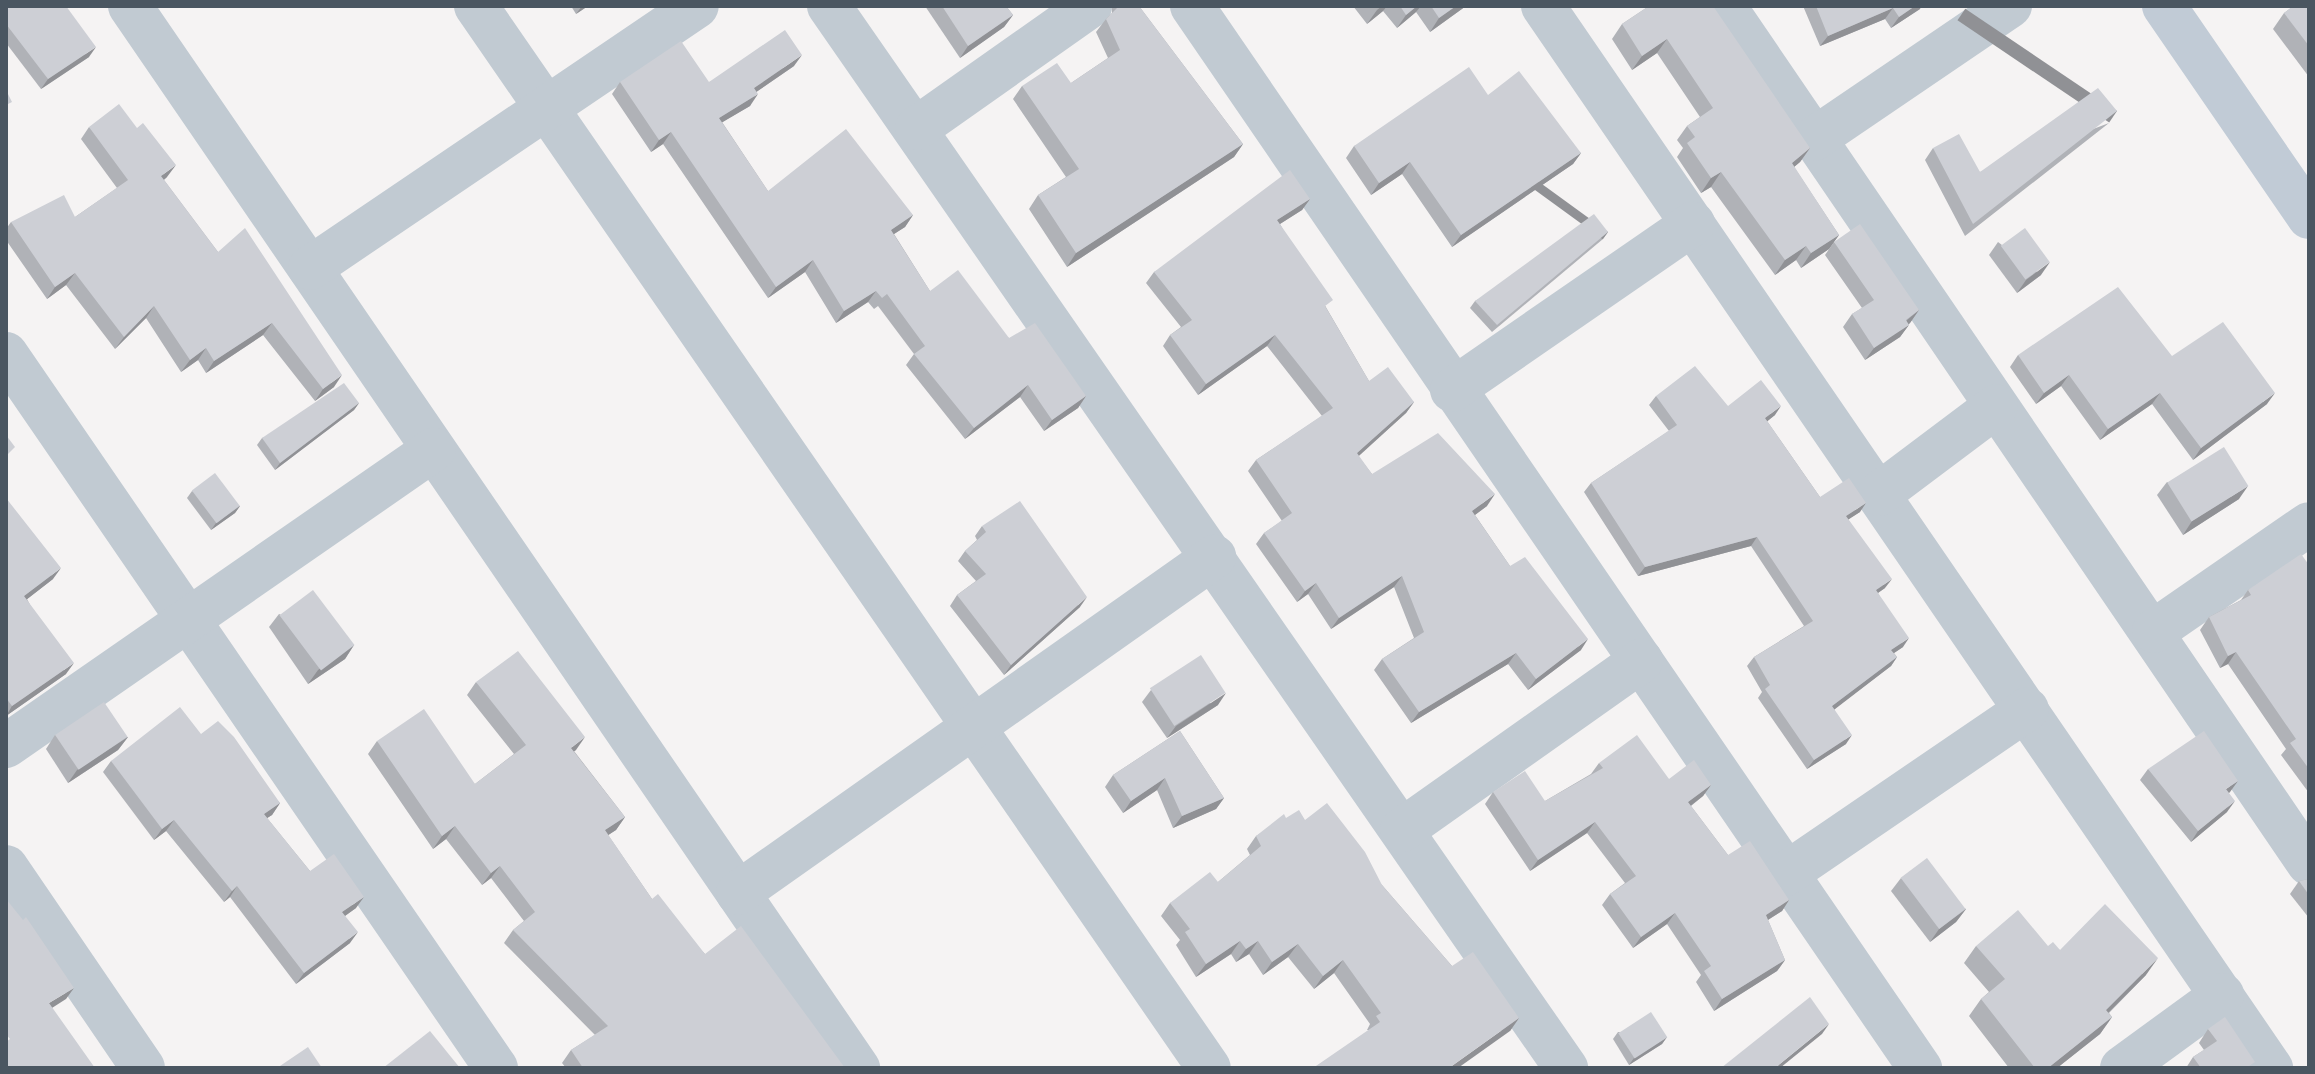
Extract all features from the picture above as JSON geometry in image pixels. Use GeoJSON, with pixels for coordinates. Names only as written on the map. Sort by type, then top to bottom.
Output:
{"type":"FeatureCollection","features":[{"type":"Feature","properties":{"kind":"street"},"geometry":{"type":"LineString","coordinates":[[130,6],[858,1068]]}},
{"type":"Feature","properties":{"kind":"street"},"geometry":{"type":"LineString","coordinates":[[476,6],[974,723],[1209,1068]]}},
{"type":"Feature","properties":{"kind":"street"},"geometry":{"type":"LineString","coordinates":[[310,268],[697,6]]}},
{"type":"Feature","properties":{"kind":"street"},"geometry":{"type":"LineString","coordinates":[[829,6],[917,128],[1566,1068]]}},
{"type":"Feature","properties":{"kind":"street"},"geometry":{"type":"LineString","coordinates":[[917,128],[1090,6]]}},
{"type":"Feature","properties":{"kind":"street"},"geometry":{"type":"LineString","coordinates":[[1192,6],[1784,875],[1920,1068]]}},
{"type":"Feature","properties":{"kind":"street"},"geometry":{"type":"LineString","coordinates":[[1543,6],[2271,1068]]}},
{"type":"Feature","properties":{"kind":"street"},"geometry":{"type":"LineString","coordinates":[[1724,6],[1996,406],[2154,631],[2309,864]]}},
{"type":"Feature","properties":{"kind":"street"},"geometry":{"type":"LineString","coordinates":[[1814,139],[2010,6]]}},
{"type":"Feature","properties":{"kind":"street"},"geometry":{"type":"LineString","coordinates":[[2164,6],[2309,217]]}},
{"type":"Feature","properties":{"kind":"street"},"geometry":{"type":"LineString","coordinates":[[1452,390],[1693,224]]}},
{"type":"Feature","properties":{"kind":"street"},"geometry":{"type":"LineString","coordinates":[[6,354],[496,1068]]}},
{"type":"Feature","properties":{"kind":"street"},"geometry":{"type":"LineString","coordinates":[[1879,494],[1996,406]]}},
{"type":"Feature","properties":{"kind":"street"},"geometry":{"type":"LineString","coordinates":[[6,746],[433,450]]}},
{"type":"Feature","properties":{"kind":"street"},"geometry":{"type":"LineString","coordinates":[[2154,631],[2309,524]]}},
{"type":"Feature","properties":{"kind":"street"},"geometry":{"type":"LineString","coordinates":[[738,893],[974,723],[1214,557]]}},
{"type":"Feature","properties":{"kind":"street"},"geometry":{"type":"LineString","coordinates":[[1402,830],[1641,661]]}},
{"type":"Feature","properties":{"kind":"street"},"geometry":{"type":"LineString","coordinates":[[1784,875],[2027,709]]}},
{"type":"Feature","properties":{"kind":"street"},"geometry":{"type":"LineString","coordinates":[[6,867],[143,1068]]}},
{"type":"Feature","properties":{"kind":"street"},"geometry":{"type":"LineString","coordinates":[[2122,1068],[2222,995]]}},
{"type":"Feature","properties":{"kind":"building"},"geometry":{"type":"Polygon","coordinates":[[[6,6],[66,6],[96,47],[48,79],[6,24],[6,6]]]}},
{"type":"Feature","properties":{"kind":"building"},"geometry":{"type":"Polygon","coordinates":[[[942,6],[1006,6],[1013,15],[968,46],[942,6]]]}},
{"type":"Feature","properties":{"kind":"building"},"geometry":{"type":"Polygon","coordinates":[[[1119,6],[1139,6],[1243,144],[1076,253],[1038,195],[1079,169],[1022,86],[1057,63],[1071,83],[1120,50],[1106,19],[1119,6]]]}},
{"type":"Feature","properties":{"kind":"building"},"geometry":{"type":"Polygon","coordinates":[[[1400,6],[1417,6],[1406,15],[1400,6]]]}},
{"type":"Feature","properties":{"kind":"building"},"geometry":{"type":"Polygon","coordinates":[[[1431,6],[1456,6],[1439,18],[1431,6]]]}},
{"type":"Feature","properties":{"kind":"building"},"geometry":{"type":"Polygon","coordinates":[[[1649,6],[1713,6],[1810,148],[1792,163],[1839,235],[1811,253],[1806,246],[1785,260],[1721,172],[1711,178],[1687,143],[1695,137],[1687,126],[1713,108],[1667,39],[1642,56],[1622,24],[1649,6]]]}},
{"type":"Feature","properties":{"kind":"building"},"geometry":{"type":"Polygon","coordinates":[[[1816,6],[1915,6],[1899,17],[1893,8],[1828,36],[1816,6]]]}},
{"type":"Feature","properties":{"kind":"building"},"geometry":{"type":"Polygon","coordinates":[[[2293,6],[2309,6],[2309,46],[2284,13],[2293,6]]]}},
{"type":"Feature","properties":{"kind":"building"},"geometry":{"type":"Polygon","coordinates":[[[785,30],[802,55],[754,88],[758,94],[719,118],[768,191],[846,129],[913,215],[891,230],[930,291],[958,270],[1009,338],[1035,323],[1086,396],[1052,420],[1028,385],[974,428],[914,354],[925,346],[887,294],[882,298],[876,291],[844,311],[813,260],[776,287],[671,132],[659,140],[620,82],[681,41],[709,82],[785,30]]]}},
{"type":"Feature","properties":{"kind":"building"},"geometry":{"type":"Polygon","coordinates":[[[1469,67],[1488,95],[1519,71],[1581,153],[1461,235],[1410,162],[1379,183],[1354,146],[1469,67]]]}},
{"type":"Feature","properties":{"kind":"building"},"geometry":{"type":"Polygon","coordinates":[[[2098,88],[2117,111],[1973,224],[1933,148],[1959,134],[1980,172],[2098,88]]]}},
{"type":"Feature","properties":{"kind":"building"},"geometry":{"type":"Polygon","coordinates":[[[6,90],[12,102],[6,105],[6,90]]]}},
{"type":"Feature","properties":{"kind":"building"},"geometry":{"type":"Polygon","coordinates":[[[119,104],[137,128],[143,123],[176,165],[161,176],[218,252],[245,228],[342,375],[323,389],[272,323],[214,361],[206,348],[190,360],[154,306],[124,337],[75,273],[55,287],[11,222],[64,195],[75,217],[128,180],[89,127],[119,104]]]}},
{"type":"Feature","properties":{"kind":"building"},"geometry":{"type":"Polygon","coordinates":[[[1290,170],[1310,199],[1277,220],[1333,300],[1325,306],[1369,381],[1388,367],[1414,402],[1357,453],[1372,474],[1438,433],[1495,494],[1472,511],[1510,566],[1525,557],[1588,639],[1536,679],[1516,653],[1419,712],[1382,659],[1424,632],[1402,576],[1339,618],[1316,583],[1305,591],[1264,533],[1292,513],[1256,460],[1333,408],[1275,335],[1206,384],[1170,335],[1192,320],[1154,272],[1290,170]]]}},
{"type":"Feature","properties":{"kind":"building"},"geometry":{"type":"Polygon","coordinates":[[[1594,214],[1608,232],[1497,325],[1475,301],[1594,214]]]}},
{"type":"Feature","properties":{"kind":"building"},"geometry":{"type":"Polygon","coordinates":[[[1860,224],[1919,310],[1906,320],[1909,325],[1874,348],[1852,314],[1874,300],[1834,242],[1860,224]]]}},
{"type":"Feature","properties":{"kind":"building"},"geometry":{"type":"Polygon","coordinates":[[[2025,228],[2050,262],[2025,280],[2001,246],[2025,228]]]}},
{"type":"Feature","properties":{"kind":"building"},"geometry":{"type":"Polygon","coordinates":[[[2118,287],[2172,356],[2223,322],[2275,393],[2201,448],[2160,393],[2108,429],[2069,375],[2044,393],[2018,355],[2118,287]]]}},
{"type":"Feature","properties":{"kind":"building"},"geometry":{"type":"Polygon","coordinates":[[[1695,366],[1728,406],[1761,380],[1781,406],[1765,418],[1820,497],[1849,478],[1866,503],[1846,516],[1892,579],[1876,590],[1909,638],[1891,650],[1897,657],[1832,706],[1852,735],[1814,760],[1765,689],[1770,685],[1754,657],[1813,621],[1757,537],[1645,567],[1591,483],[1677,425],[1656,396],[1695,366]]]}},
{"type":"Feature","properties":{"kind":"building"},"geometry":{"type":"Polygon","coordinates":[[[344,383],[359,403],[280,463],[262,438],[344,383]]]}},
{"type":"Feature","properties":{"kind":"building"},"geometry":{"type":"Polygon","coordinates":[[[6,435],[15,447],[6,456],[6,435]]]}},
{"type":"Feature","properties":{"kind":"building"},"geometry":{"type":"Polygon","coordinates":[[[2224,447],[2248,486],[2192,522],[2167,483],[2224,447]]]}},
{"type":"Feature","properties":{"kind":"building"},"geometry":{"type":"Polygon","coordinates":[[[215,473],[240,506],[217,523],[192,490],[215,473]]]}},
{"type":"Feature","properties":{"kind":"building"},"geometry":{"type":"Polygon","coordinates":[[[6,498],[61,568],[24,596],[74,663],[12,706],[6,698],[6,498]]]}},
{"type":"Feature","properties":{"kind":"building"},"geometry":{"type":"Polygon","coordinates":[[[1020,501],[1087,597],[1011,665],[957,595],[986,574],[965,551],[986,532],[982,526],[1020,501]]]}},
{"type":"Feature","properties":{"kind":"building"},"geometry":{"type":"Polygon","coordinates":[[[2301,554],[2309,565],[2309,769],[2290,743],[2296,739],[2236,652],[2228,656],[2209,617],[2251,595],[2248,590],[2301,554]]]}},
{"type":"Feature","properties":{"kind":"building"},"geometry":{"type":"Polygon","coordinates":[[[313,590],[355,645],[321,670],[279,615],[313,590]]]}},
{"type":"Feature","properties":{"kind":"building"},"geometry":{"type":"Polygon","coordinates":[[[518,651],[585,737],[571,748],[625,817],[605,830],[652,899],[658,894],[705,954],[741,926],[845,1068],[583,1068],[571,1050],[608,1026],[513,930],[535,912],[500,866],[491,873],[455,826],[442,836],[377,741],[424,709],[475,784],[526,745],[476,682],[518,651]]]}},
{"type":"Feature","properties":{"kind":"building"},"geometry":{"type":"Polygon","coordinates":[[[1201,655],[1226,693],[1174,726],[1150,688],[1201,655]]]}},
{"type":"Feature","properties":{"kind":"building"},"geometry":{"type":"Polygon","coordinates":[[[104,702],[127,737],[79,770],[55,735],[104,702]]]}},
{"type":"Feature","properties":{"kind":"building"},"geometry":{"type":"Polygon","coordinates":[[[180,707],[201,734],[218,721],[234,737],[280,803],[264,814],[310,871],[334,854],[364,897],[342,912],[358,932],[304,973],[237,886],[232,891],[174,820],[162,829],[111,761],[180,707]]]}},
{"type":"Feature","properties":{"kind":"building"},"geometry":{"type":"Polygon","coordinates":[[[1180,731],[1224,798],[1182,816],[1165,778],[1131,801],[1113,775],[1180,731]]]}},
{"type":"Feature","properties":{"kind":"building"},"geometry":{"type":"Polygon","coordinates":[[[2204,731],[2238,781],[2226,789],[2235,801],[2198,831],[2148,769],[2204,731]]]}},
{"type":"Feature","properties":{"kind":"building"},"geometry":{"type":"Polygon","coordinates":[[[1637,735],[1669,779],[1694,760],[1711,785],[1688,802],[1728,855],[1750,841],[1789,900],[1766,915],[1785,960],[1722,999],[1704,971],[1711,966],[1675,913],[1641,937],[1610,894],[1636,876],[1595,822],[1538,860],[1493,792],[1525,771],[1545,801],[1603,768],[1599,763],[1637,735]]]}},
{"type":"Feature","properties":{"kind":"building"},"geometry":{"type":"Polygon","coordinates":[[[1327,803],[1365,852],[1382,885],[1452,966],[1473,952],[1519,1018],[1449,1068],[1313,1068],[1380,1022],[1376,1016],[1381,1013],[1343,960],[1323,976],[1298,944],[1272,962],[1258,941],[1246,949],[1240,941],[1206,964],[1185,932],[1190,929],[1170,903],[1210,872],[1218,882],[1261,846],[1256,836],[1284,814],[1286,818],[1299,810],[1305,820],[1327,803]]]}},
{"type":"Feature","properties":{"kind":"building"},"geometry":{"type":"Polygon","coordinates":[[[1927,858],[1966,909],[1939,929],[1901,878],[1927,858]]]}},
{"type":"Feature","properties":{"kind":"building"},"geometry":{"type":"Polygon","coordinates":[[[2309,879],[2309,895],[2299,881],[2309,879]]]}},
{"type":"Feature","properties":{"kind":"building"},"geometry":{"type":"Polygon","coordinates":[[[6,899],[23,920],[26,917],[74,988],[49,1003],[95,1068],[6,1068],[6,1042],[10,1039],[6,1034],[6,899]]]}},
{"type":"Feature","properties":{"kind":"building"},"geometry":{"type":"Polygon","coordinates":[[[2105,904],[2158,958],[2106,1010],[2112,1017],[2048,1068],[2035,1068],[1981,999],[2005,979],[1976,946],[2018,910],[2048,946],[2053,942],[2060,950],[2105,904]]]}},
{"type":"Feature","properties":{"kind":"building"},"geometry":{"type":"Polygon","coordinates":[[[1810,997],[1829,1024],[1775,1068],[1721,1068],[1810,997]]]}},
{"type":"Feature","properties":{"kind":"building"},"geometry":{"type":"Polygon","coordinates":[[[1651,1012],[1667,1037],[1635,1058],[1618,1033],[1651,1012]]]}},
{"type":"Feature","properties":{"kind":"building"},"geometry":{"type":"Polygon","coordinates":[[[2225,1017],[2255,1062],[2246,1068],[2201,1068],[2193,1057],[2217,1041],[2208,1029],[2225,1017]]]}},
{"type":"Feature","properties":{"kind":"building"},"geometry":{"type":"Polygon","coordinates":[[[430,1031],[460,1068],[383,1068],[430,1031]]]}},
{"type":"Feature","properties":{"kind":"building"},"geometry":{"type":"Polygon","coordinates":[[[308,1047],[322,1068],[277,1068],[308,1047]]]}}]}
